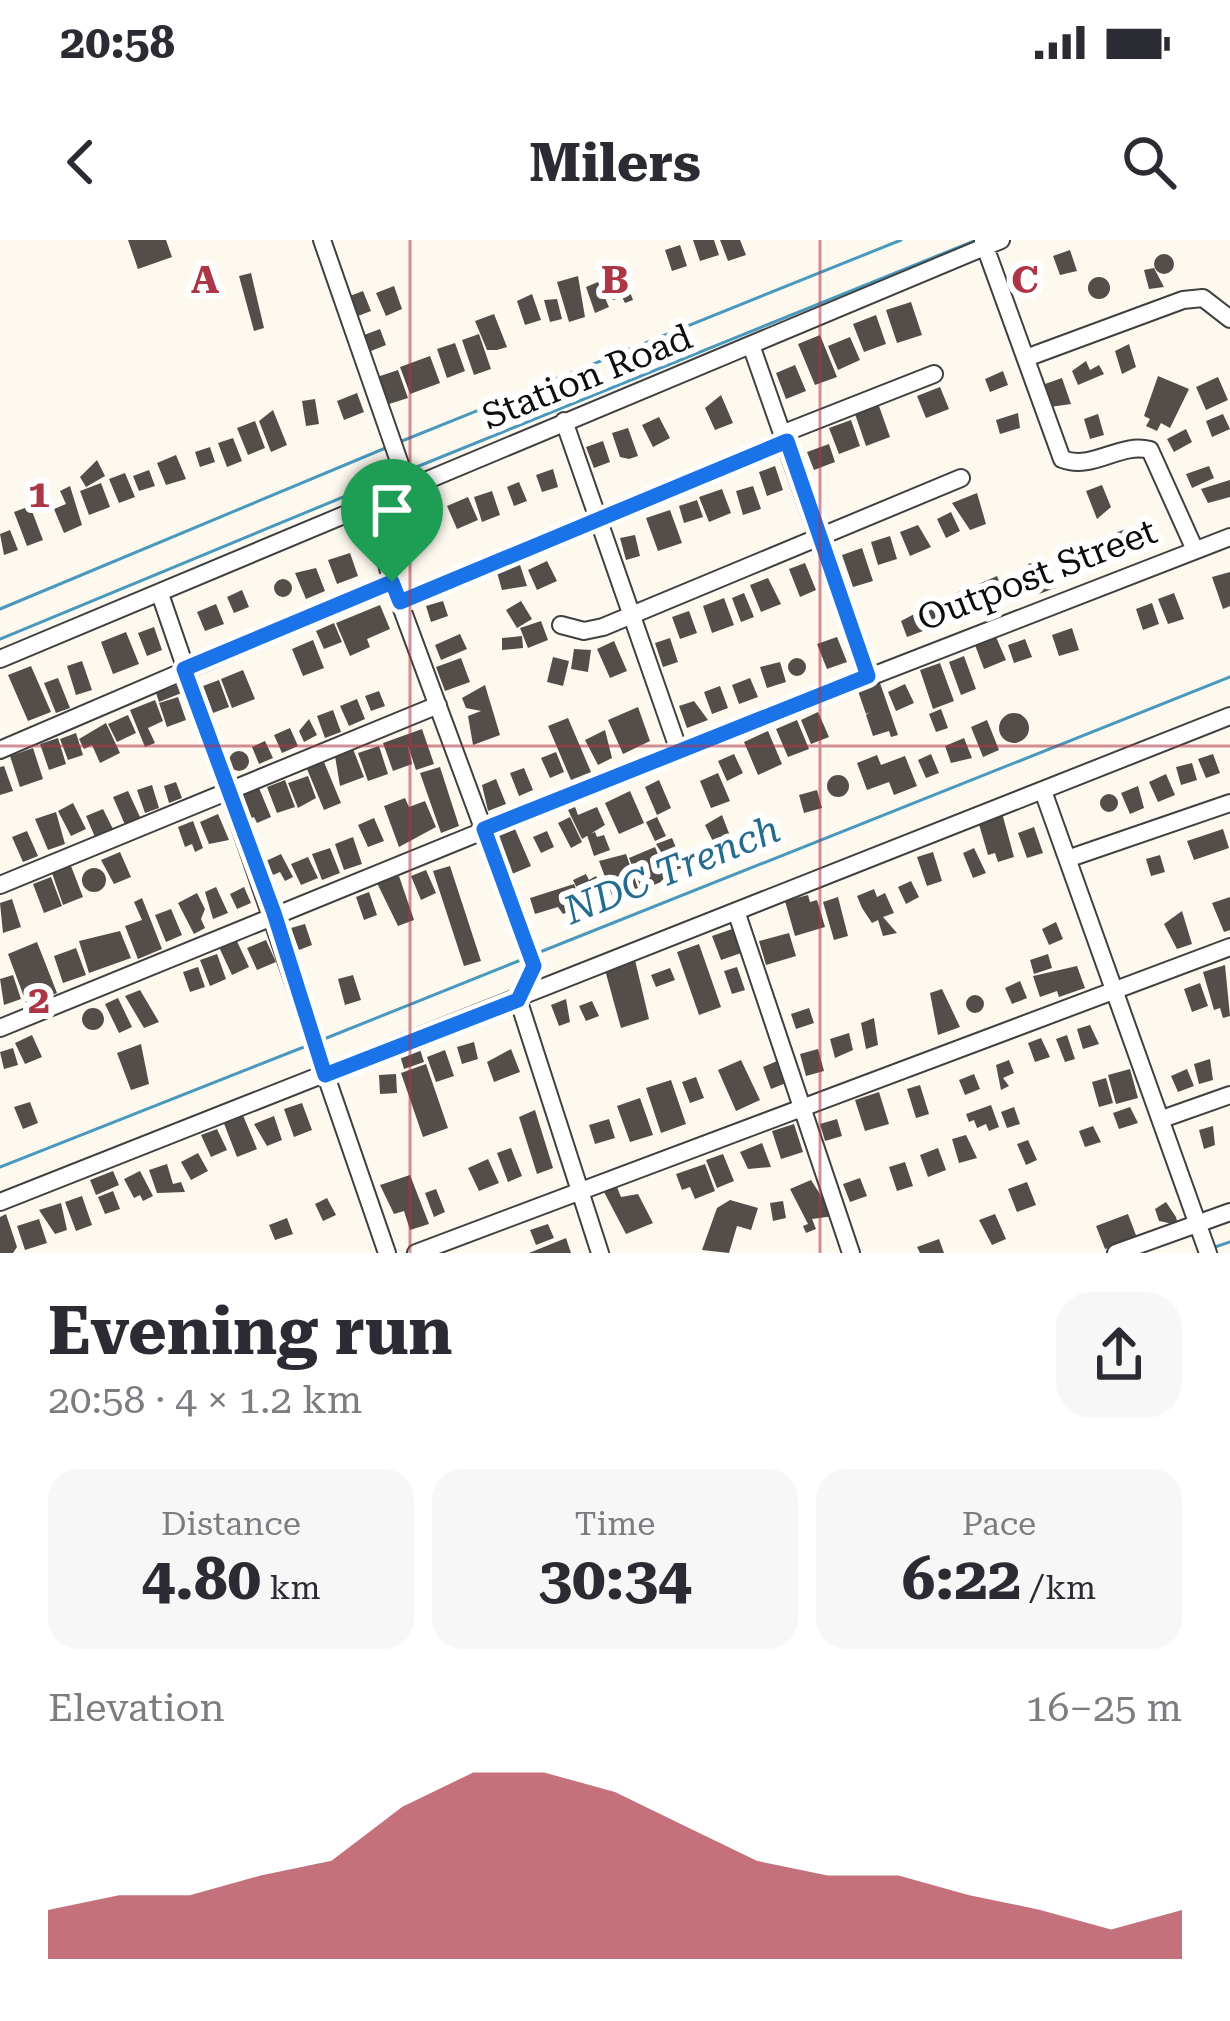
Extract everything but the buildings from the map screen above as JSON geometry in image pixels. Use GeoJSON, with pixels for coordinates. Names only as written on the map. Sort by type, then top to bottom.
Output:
{"type":"FeatureCollection","features":[{"type":"Feature","properties":{"kind":"street"},"geometry":{"type":"LineString","coordinates":[[322,240],[408,487]]}},
{"type":"Feature","properties":{"kind":"street"},"geometry":{"type":"LineString","coordinates":[[989,242],[1062,459],[1082,463],[1136,447],[1150,450],[1195,550]]}},
{"type":"Feature","properties":{"kind":"street","name":"Station Road"},"geometry":{"type":"LineString","coordinates":[[0,659],[989,242]]}},
{"type":"Feature","properties":{"kind":"street"},"geometry":{"type":"LineString","coordinates":[[1026,358],[1184,300],[1203,298],[1230,319]]}},
{"type":"Feature","properties":{"kind":"street"},"geometry":{"type":"LineString","coordinates":[[751,345],[868,676]]}},
{"type":"Feature","properties":{"kind":"street"},"geometry":{"type":"LineString","coordinates":[[400,602],[934,374]]}},
{"type":"Feature","properties":{"kind":"street"},"geometry":{"type":"LineString","coordinates":[[563,421],[680,751]]}},
{"type":"Feature","properties":{"kind":"street"},"geometry":{"type":"LineString","coordinates":[[561,625],[584,631],[629,615],[962,478]]}},
{"type":"Feature","properties":{"kind":"street"},"geometry":{"type":"LineString","coordinates":[[370,504],[392,582],[532,960],[518,1000],[600,1253]]}},
{"type":"Feature","properties":{"kind":"street","name":"Outpost Street"},"geometry":{"type":"LineString","coordinates":[[0,1028],[484,829],[1230,536]]}},
{"type":"Feature","properties":{"kind":"street"},"geometry":{"type":"LineString","coordinates":[[0,751],[392,582]]}},
{"type":"Feature","properties":{"kind":"street"},"geometry":{"type":"LineString","coordinates":[[160,594],[274,913],[387,1253]]}},
{"type":"Feature","properties":{"kind":"street"},"geometry":{"type":"LineString","coordinates":[[0,885],[438,705]]}},
{"type":"Feature","properties":{"kind":"street"},"geometry":{"type":"LineString","coordinates":[[0,1202],[1230,716]]}},
{"type":"Feature","properties":{"kind":"street"},"geometry":{"type":"LineString","coordinates":[[1043,790],[1206,1249]]}},
{"type":"Feature","properties":{"kind":"street"},"geometry":{"type":"LineString","coordinates":[[1070,857],[1230,803]]}},
{"type":"Feature","properties":{"kind":"street"},"geometry":{"type":"LineString","coordinates":[[737,914],[851,1253]]}},
{"type":"Feature","properties":{"kind":"street"},"geometry":{"type":"LineString","coordinates":[[416,1253],[1230,947]]}},
{"type":"Feature","properties":{"kind":"street"},"geometry":{"type":"LineString","coordinates":[[1162,1119],[1230,1095]]}},
{"type":"Feature","properties":{"kind":"street"},"geometry":{"type":"LineString","coordinates":[[1116,1253],[1230,1212]]}},
{"type":"Feature","properties":{"kind":"waterway"},"geometry":{"type":"LineString","coordinates":[[402,441],[901,240]]}},
{"type":"Feature","properties":{"kind":"waterway"},"geometry":{"type":"LineString","coordinates":[[409,470],[974,241]]}},
{"type":"Feature","properties":{"kind":"waterway"},"geometry":{"type":"LineString","coordinates":[[0,609],[388,447]]}},
{"type":"Feature","properties":{"kind":"waterway"},"geometry":{"type":"LineString","coordinates":[[0,639],[394,476]]}},
{"type":"Feature","properties":{"kind":"waterway","name":"NDC Trench"},"geometry":{"type":"LineString","coordinates":[[535,954],[1230,677]]}},
{"type":"Feature","properties":{"kind":"waterway","name":"NDC Trench"},"geometry":{"type":"LineString","coordinates":[[324,1039],[526,958]]}},
{"type":"Feature","properties":{"kind":"waterway","name":"NDC Trench"},"geometry":{"type":"LineString","coordinates":[[0,1167],[309,1045]]}},
{"type":"Feature","properties":{"kind":"waterway"},"geometry":{"type":"LineString","coordinates":[[1215,1247],[1230,1242]]}},
{"type":"Feature","properties":{"kind":"route"},"geometry":{"type":"LineString","coordinates":[[787,441],[868,676],[484,829],[534,966],[529,983],[518,1000],[325,1075],[274,913],[184,669],[392,582],[400,602],[787,441]]}}]}
